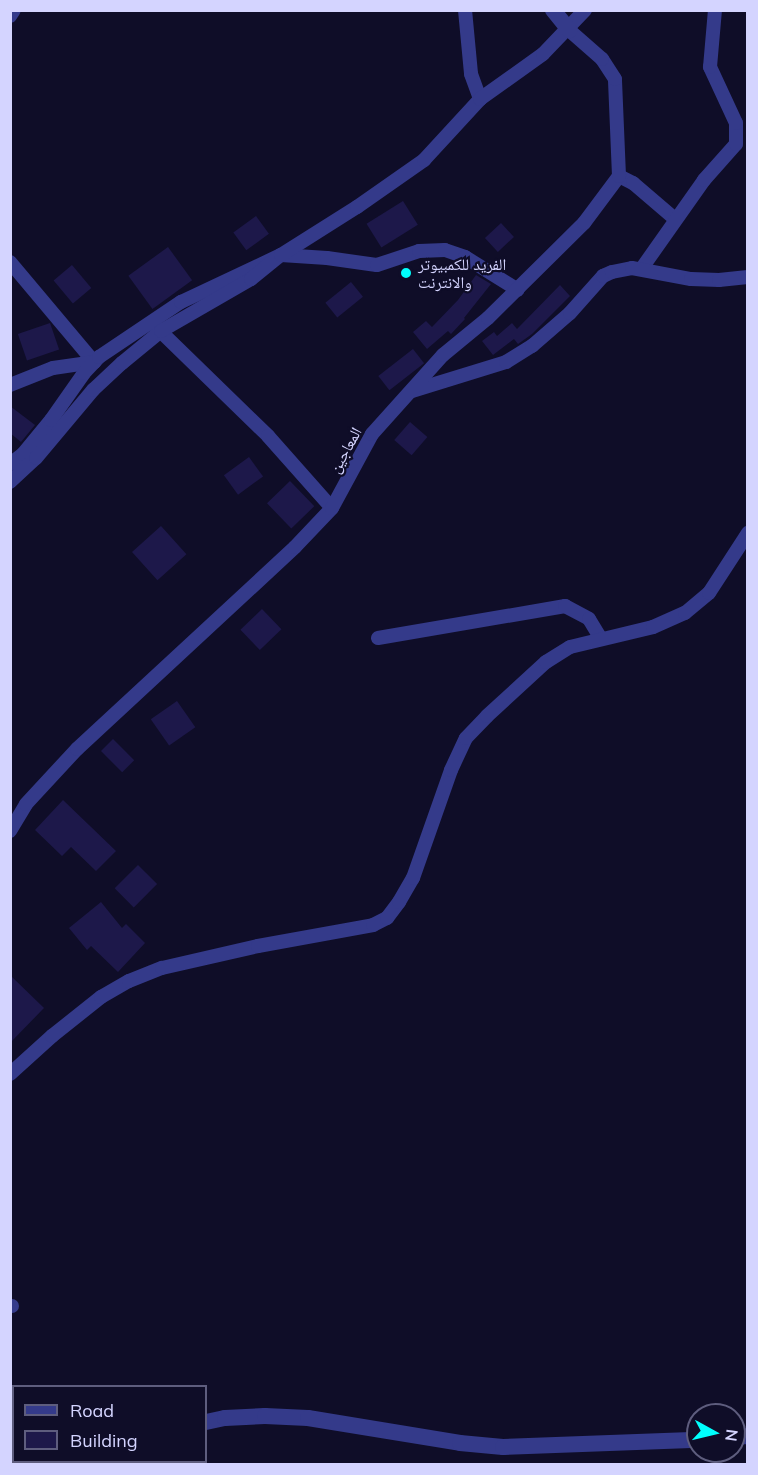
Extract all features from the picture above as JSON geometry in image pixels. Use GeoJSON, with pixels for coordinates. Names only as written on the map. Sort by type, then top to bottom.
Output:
{"type":"FeatureCollection","features":[{"type":"Feature","properties":{"kind":"street"},"geometry":{"type":"LineString","coordinates":[[10,16],[14,10]]}},
{"type":"Feature","properties":{"kind":"street"},"geometry":{"type":"LineString","coordinates":[[465,10],[471,74],[480,99]]}},
{"type":"Feature","properties":{"kind":"street"},"geometry":{"type":"LineString","coordinates":[[553,10],[569,30],[602,59],[615,79],[619,176],[633,183],[675,219]]}},
{"type":"Feature","properties":{"kind":"street"},"geometry":{"type":"LineString","coordinates":[[10,385],[53,368],[94,362],[156,326],[251,279],[280,255],[357,207],[424,160],[480,99],[543,54],[569,30],[585,10]]}},
{"type":"Feature","properties":{"kind":"street"},"geometry":{"type":"LineString","coordinates":[[642,268],[704,180],[732,151],[737,137],[736,123],[710,67],[715,10]]}},
{"type":"Feature","properties":{"kind":"street","name":"المعاجين"},"geometry":{"type":"LineString","coordinates":[[10,831],[26,804],[77,749],[295,547],[332,508],[372,434],[443,355],[518,290],[584,223],[619,176]]}},
{"type":"Feature","properties":{"kind":"street"},"geometry":{"type":"LineString","coordinates":[[280,255],[327,258],[377,265],[419,251],[439,249],[465,257],[518,290]]}},
{"type":"Feature","properties":{"kind":"street"},"geometry":{"type":"LineString","coordinates":[[10,262],[94,362]]}},
{"type":"Feature","properties":{"kind":"street"},"geometry":{"type":"LineString","coordinates":[[412,391],[506,362],[532,346],[555,326],[603,276],[622,269],[642,268],[691,279],[719,280],[747,277]]}},
{"type":"Feature","properties":{"kind":"street"},"geometry":{"type":"LineString","coordinates":[[10,482],[36,458],[93,390],[156,326]]}},
{"type":"Feature","properties":{"kind":"street"},"geometry":{"type":"LineString","coordinates":[[156,326],[268,436],[332,508]]}},
{"type":"Feature","properties":{"kind":"street"},"geometry":{"type":"LineString","coordinates":[[10,464],[23,454],[51,420],[94,362]]}},
{"type":"Feature","properties":{"kind":"street"},"geometry":{"type":"LineString","coordinates":[[10,1074],[101,996],[129,981],[162,968],[258,946],[373,925],[387,918],[413,878],[451,770],[466,738],[518,685],[546,662],[570,647],[653,627],[685,613],[709,593],[747,533]]}},
{"type":"Feature","properties":{"kind":"street"},"geometry":{"type":"LineString","coordinates":[[378,638],[565,606],[589,619],[601,639]]}},
{"type":"Feature","properties":{"kind":"street"},"geometry":{"type":"LineString","coordinates":[[207,1422],[225,1418],[265,1416],[308,1418],[460,1443],[503,1447],[686,1440]]}},
{"type":"Feature","properties":{"kind":"building"},"geometry":{"type":"Polygon","coordinates":[[[403,201],[418,225],[381,248],[367,224],[403,201]]]}},
{"type":"Feature","properties":{"kind":"building"},"geometry":{"type":"Polygon","coordinates":[[[256,216],[269,234],[246,250],[233,232],[256,216]]]}},
{"type":"Feature","properties":{"kind":"building"},"geometry":{"type":"Polygon","coordinates":[[[501,223],[514,237],[498,252],[485,238],[501,223]]]}},
{"type":"Feature","properties":{"kind":"building"},"geometry":{"type":"Polygon","coordinates":[[[168,247],[192,280],[152,309],[128,276],[168,247]]]}},
{"type":"Feature","properties":{"kind":"building"},"geometry":{"type":"Polygon","coordinates":[[[72,265],[91,288],[73,303],[54,280],[72,265]]]}},
{"type":"Feature","properties":{"kind":"building"},"geometry":{"type":"Polygon","coordinates":[[[476,275],[491,284],[451,334],[448,331],[427,349],[413,332],[426,321],[432,327],[458,300],[476,275]]]}},
{"type":"Feature","properties":{"kind":"building"},"geometry":{"type":"Polygon","coordinates":[[[351,282],[363,297],[337,318],[325,303],[351,282]]]}},
{"type":"Feature","properties":{"kind":"building"},"geometry":{"type":"Polygon","coordinates":[[[560,285],[570,296],[532,334],[518,344],[514,339],[493,355],[482,341],[494,332],[497,336],[512,323],[517,329],[560,285]]]}},
{"type":"Feature","properties":{"kind":"building"},"geometry":{"type":"Polygon","coordinates":[[[50,323],[59,349],[27,361],[18,334],[50,323]]]}},
{"type":"Feature","properties":{"kind":"building"},"geometry":{"type":"Polygon","coordinates":[[[413,349],[424,363],[389,390],[378,376],[413,349]]]}},
{"type":"Feature","properties":{"kind":"building"},"geometry":{"type":"Polygon","coordinates":[[[10,406],[35,425],[21,442],[10,433],[10,406]]]}},
{"type":"Feature","properties":{"kind":"building"},"geometry":{"type":"Polygon","coordinates":[[[410,422],[427,437],[412,455],[394,440],[410,422]]]}},
{"type":"Feature","properties":{"kind":"building"},"geometry":{"type":"Polygon","coordinates":[[[249,457],[263,476],[238,495],[224,475],[249,457]]]}},
{"type":"Feature","properties":{"kind":"building"},"geometry":{"type":"Polygon","coordinates":[[[290,481],[314,506],[291,528],[267,503],[290,481]]]}},
{"type":"Feature","properties":{"kind":"building"},"geometry":{"type":"Polygon","coordinates":[[[161,526],[186,554],[157,580],[132,552],[161,526]]]}},
{"type":"Feature","properties":{"kind":"building"},"geometry":{"type":"Polygon","coordinates":[[[262,609],[281,629],[260,650],[240,630],[262,609]]]}},
{"type":"Feature","properties":{"kind":"building"},"geometry":{"type":"Polygon","coordinates":[[[177,701],[195,727],[169,746],[151,719],[177,701]]]}},
{"type":"Feature","properties":{"kind":"building"},"geometry":{"type":"Polygon","coordinates":[[[113,739],[134,760],[122,772],[101,751],[113,739]]]}},
{"type":"Feature","properties":{"kind":"building"},"geometry":{"type":"Polygon","coordinates":[[[63,800],[116,851],[96,871],[71,847],[62,856],[35,830],[63,800]]]}},
{"type":"Feature","properties":{"kind":"building"},"geometry":{"type":"Polygon","coordinates":[[[138,865],[157,884],[134,907],[115,888],[138,865]]]}},
{"type":"Feature","properties":{"kind":"building"},"geometry":{"type":"Polygon","coordinates":[[[101,902],[122,928],[126,924],[145,943],[118,972],[91,946],[87,950],[69,928],[101,902]]]}},
{"type":"Feature","properties":{"kind":"building"},"geometry":{"type":"Polygon","coordinates":[[[10,975],[44,1008],[10,1043],[10,975]]]}},
{"type":"Feature","properties":{"kind":"place","name":"الفريد للكمبيوتر والانترنت"},"geometry":{"type":"Point","coordinates":[406,273]}}]}
